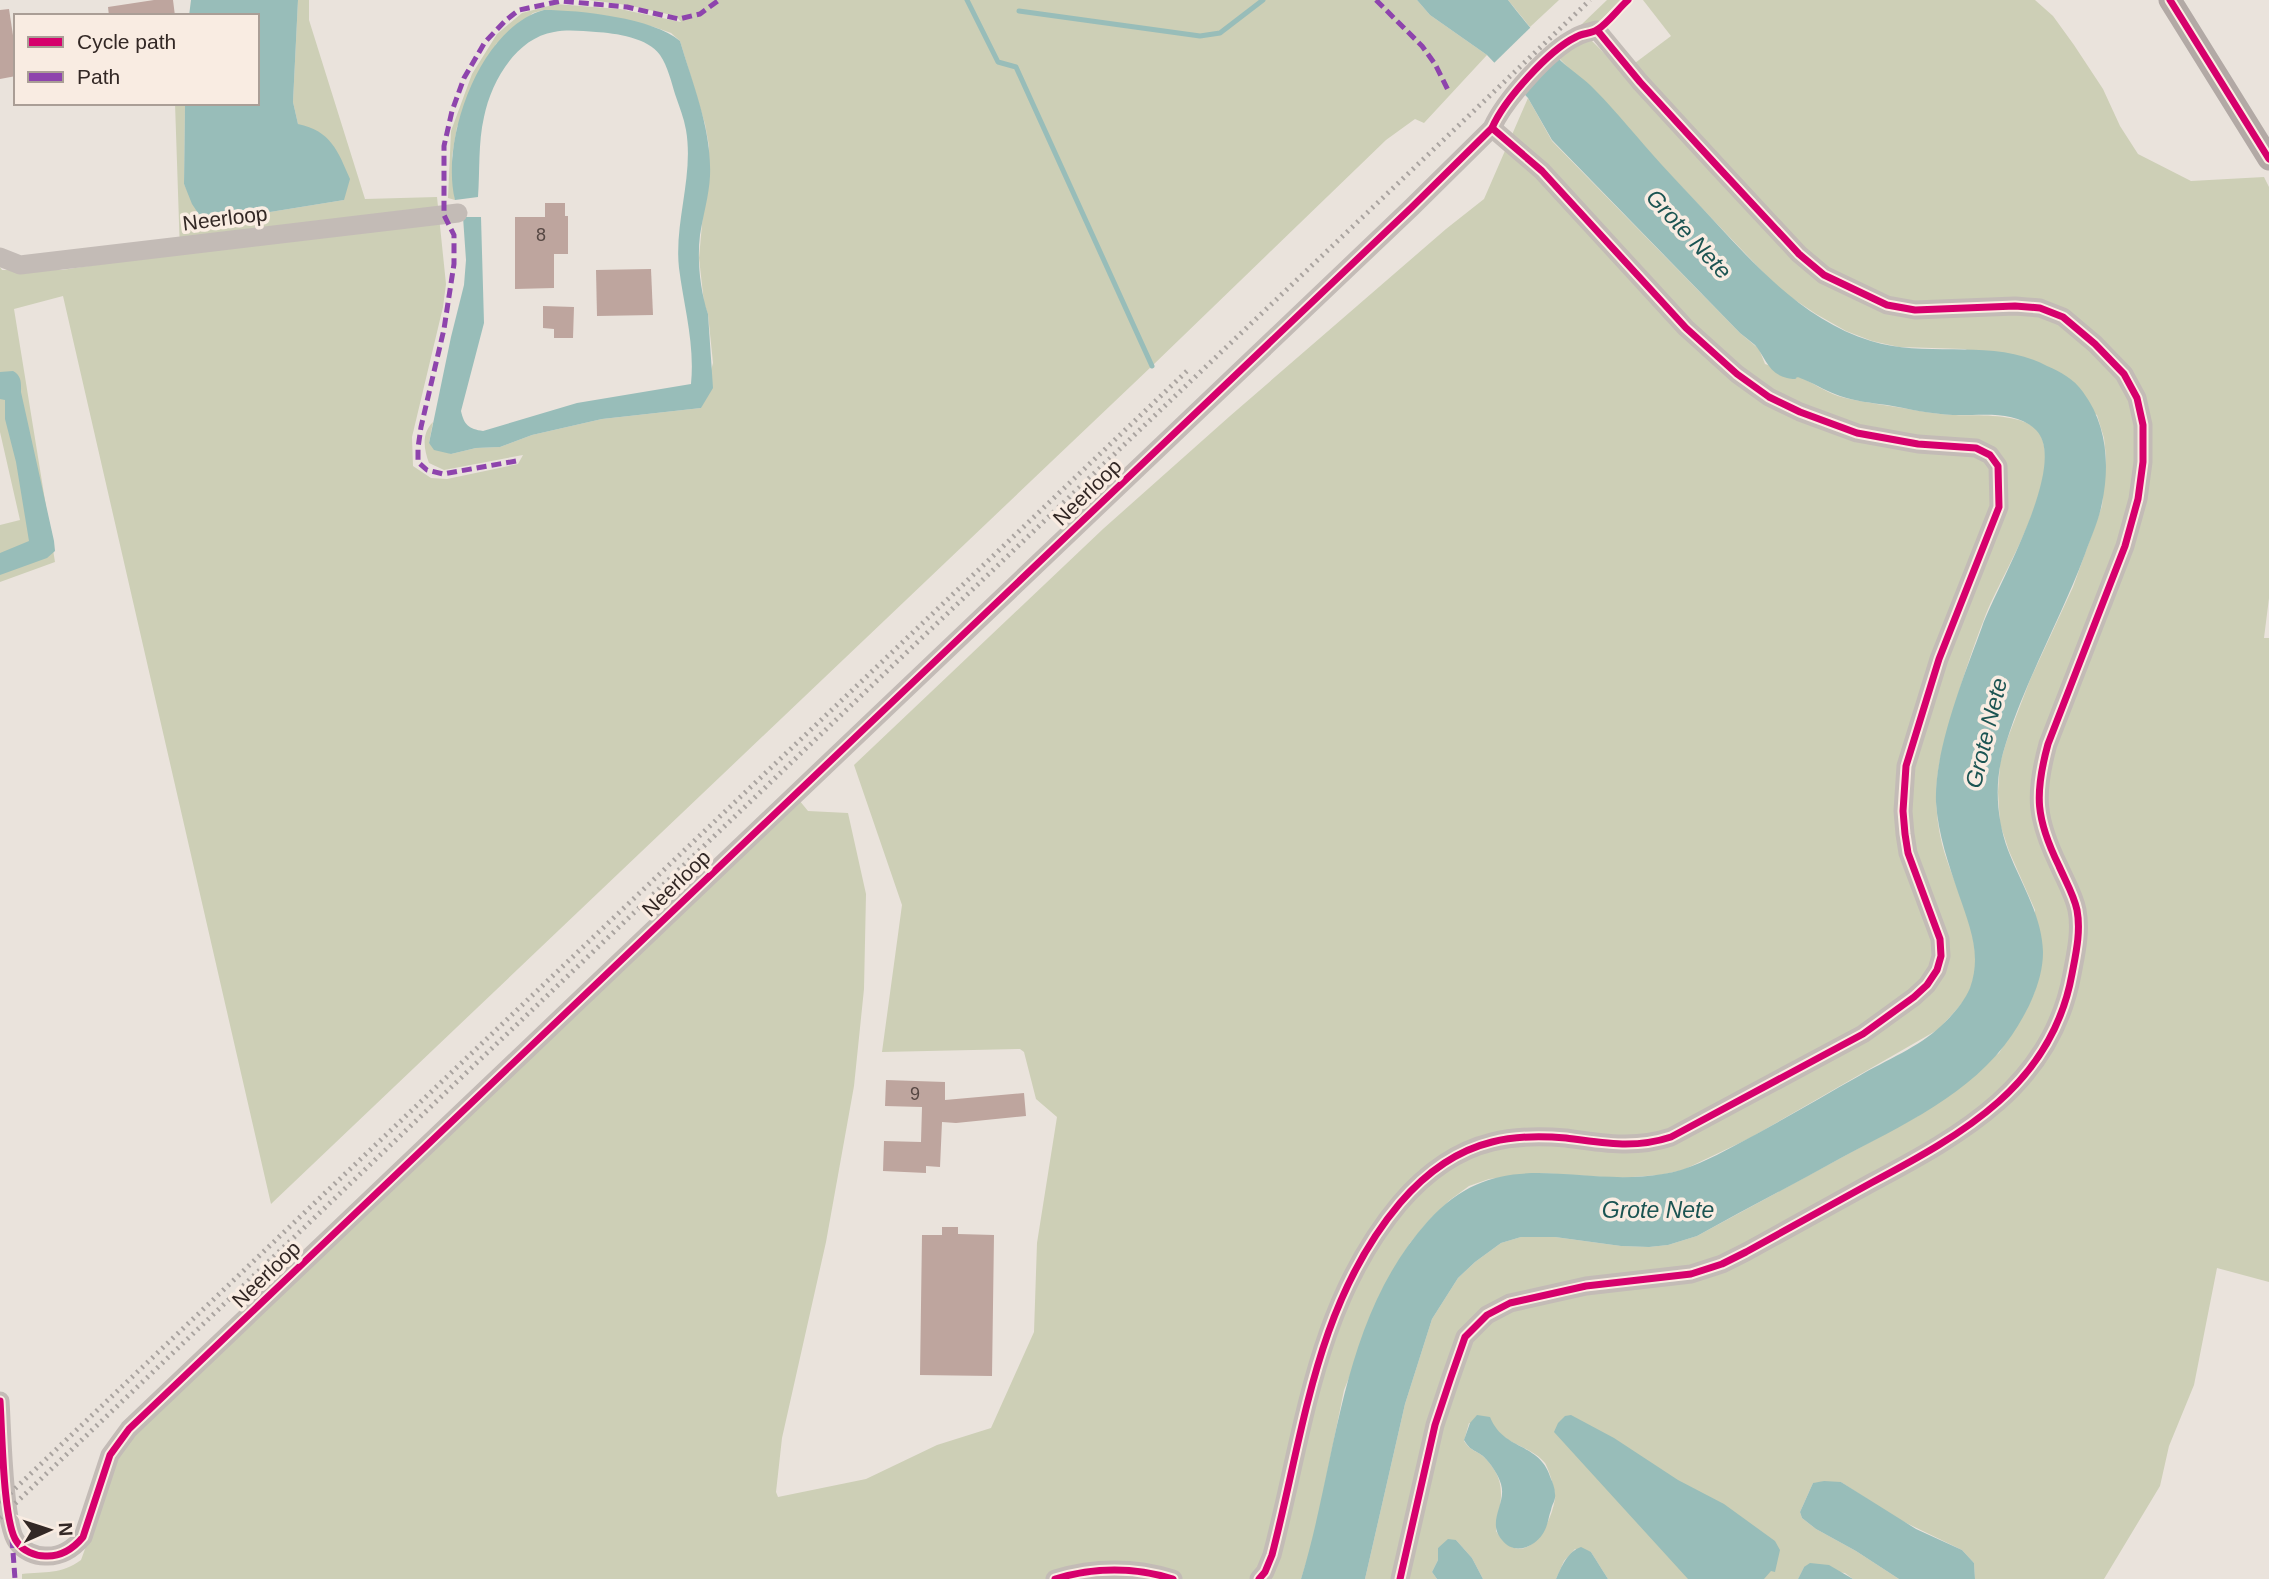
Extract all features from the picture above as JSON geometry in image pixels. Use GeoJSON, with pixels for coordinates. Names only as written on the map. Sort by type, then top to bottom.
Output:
{"type":"FeatureCollection","features":[{"type":"Feature","properties":{"kind":"main road"},"geometry":{"type":"LineString","coordinates":[[2171,0],[2269,159]]}},
{"type":"Feature","properties":{"kind":"street","name":"Neerloop"},"geometry":{"type":"LineString","coordinates":[[0,1401],[12,1535],[26,1551],[37,1556],[62,1554],[74,1548],[83,1537],[110,1455],[129,1429],[1492,128],[1499,113],[1517,90],[1556,51],[1576,37],[1597,30],[1640,82],[1800,254],[1824,275],[1887,305],[1915,310],[2015,306],[2040,308],[2063,317],[2095,344],[2124,374],[2137,398],[2143,425],[2143,462],[2138,499],[2125,546],[2040,770],[2040,818],[2046,841],[2077,910],[2079,930],[2071,981],[2060,1018],[2046,1047],[2024,1077],[1974,1124],[1920,1157],[1722,1264],[1691,1274],[1574,1289],[1510,1303],[1487,1315],[1465,1337],[1435,1424],[1400,1579]]}},
{"type":"Feature","properties":{"kind":"street"},"geometry":{"type":"LineString","coordinates":[[1259,1579],[1272,1555],[1319,1358],[1338,1305],[1374,1236],[1415,1186],[1442,1164],[1475,1147],[1492,1142],[1538,1137],[1619,1145],[1655,1142],[1671,1137],[1863,1034],[1899,1010],[1927,985],[1937,970],[1941,956],[1935,922],[1909,853],[1903,811],[1906,766],[1939,659],[1992,529],[1999,506],[1998,466],[1990,455],[1976,448],[1919,444],[1857,433],[1800,412],[1769,397],[1737,374],[1686,328],[1542,172],[1492,128]]}},
{"type":"Feature","properties":{"kind":"street","name":"Neerloop"},"geometry":{"type":"LineString","coordinates":[[0,257],[20,265],[458,213]]}},
{"type":"Feature","properties":{"kind":"street"},"geometry":{"type":"LineString","coordinates":[[1055,1579],[1102,1569],[1147,1572],[1173,1579]]}},
{"type":"Feature","properties":{"kind":"green space"},"geometry":{"type":"Polygon","coordinates":[[[298,0],[309,0],[309,20],[365,199],[437,197],[446,284],[412,437],[413,466],[431,478],[447,479],[518,464],[523,455],[444,470],[429,463],[426,452],[425,437],[433,422],[429,443],[451,454],[476,448],[500,447],[532,435],[602,419],[701,408],[713,363],[699,258],[709,146],[680,41],[671,33],[607,16],[544,10],[533,13],[496,44],[457,127],[452,156],[455,200],[448,198],[451,131],[472,74],[497,34],[522,13],[556,4],[620,9],[681,22],[676,16],[589,0],[1417,0],[1430,15],[1487,55],[1424,123],[1415,119],[1386,140],[271,1204],[63,296],[14,309],[55,562],[0,582],[0,525],[20,520],[0,432],[0,267],[2,270],[62,270],[180,252],[175,105],[185,105],[184,184],[200,216],[270,212],[344,200],[298,124],[293,102],[298,0]]]}},
{"type":"Feature","properties":{"kind":"green space"},"geometry":{"type":"Polygon","coordinates":[[[1508,0],[1559,0],[1530,27],[1508,0]]]}},
{"type":"Feature","properties":{"kind":"green space"},"geometry":{"type":"Polygon","coordinates":[[[1607,0],[1621,0],[1601,20],[1555,50],[1607,0]]]}},
{"type":"Feature","properties":{"kind":"green space"},"geometry":{"type":"Polygon","coordinates":[[[1643,0],[2035,0],[2053,16],[2074,45],[2103,89],[2120,126],[2138,154],[2191,181],[2264,177],[2269,187],[2269,598],[2264,638],[2269,638],[2269,1282],[2217,1268],[2194,1385],[2169,1446],[2160,1486],[2104,1579],[1975,1579],[1974,1563],[1962,1550],[1896,1518],[1841,1482],[1813,1483],[1800,1512],[1802,1518],[1899,1579],[1853,1579],[1845,1573],[1804,1567],[1798,1579],[1608,1579],[1591,1552],[1575,1549],[1564,1561],[1556,1579],[1483,1579],[1472,1558],[1456,1540],[1438,1548],[1438,1560],[1432,1572],[1437,1579],[1365,1579],[1405,1404],[1432,1319],[1458,1278],[1475,1262],[1501,1243],[1521,1237],[1555,1237],[1649,1247],[1668,1245],[1697,1236],[1918,1116],[1999,1053],[2026,1011],[2035,991],[2035,910],[2000,824],[2000,763],[2030,680],[2073,587],[2102,506],[2106,457],[2097,415],[1965,349],[1899,347],[1846,331],[1780,290],[1558,57],[1590,39],[1623,72],[1671,36],[1643,0]],[[1469,1423],[1464,1441],[1493,1467],[1500,1484],[1501,1501],[1496,1531],[1506,1543],[1516,1548],[1525,1548],[1541,1534],[1552,1511],[1555,1495],[1547,1466],[1536,1455],[1496,1430],[1469,1423]]]}},
{"type":"Feature","properties":{"kind":"green space"},"geometry":{"type":"Polygon","coordinates":[[[1528,98],[1552,141],[1740,333],[1759,349],[1765,364],[1796,375],[1844,398],[1937,414],[2001,416],[2026,422],[2041,436],[2045,455],[2037,501],[1979,631],[1956,702],[1937,778],[1936,800],[1942,844],[1968,918],[1975,956],[1969,992],[1939,1029],[1750,1138],[1683,1170],[1660,1175],[1618,1178],[1542,1173],[1489,1179],[1469,1186],[1450,1200],[1410,1243],[1392,1272],[1344,1390],[1314,1538],[1301,1579],[22,1579],[22,1574],[53,1572],[81,1560],[122,1447],[799,800],[808,811],[848,813],[866,894],[864,989],[854,1086],[826,1242],[782,1438],[776,1492],[778,1497],[866,1479],[937,1445],[991,1428],[1034,1332],[1037,1243],[1057,1117],[1036,1099],[1024,1052],[1020,1049],[882,1052],[902,905],[854,765],[1103,529],[1230,416],[1484,199],[1528,98]]]}},
{"type":"Feature","properties":{"kind":"water"},"geometry":{"type":"Polygon","coordinates":[[[191,0],[298,0],[293,102],[298,124],[326,137],[337,151],[350,179],[344,200],[270,212],[200,216],[184,184],[185,105],[259,105],[259,14],[189,14],[191,0]]]}},
{"type":"Feature","properties":{"kind":"water","name":"Grote Nete"},"geometry":{"type":"Polygon","coordinates":[[[1417,0],[1508,0],[1561,61],[1604,99],[1750,259],[1805,308],[1826,321],[1871,341],[1915,348],[2004,352],[2026,357],[2067,376],[2083,392],[2097,418],[2102,431],[2106,474],[2095,528],[2021,702],[2000,765],[1998,802],[2001,827],[2035,912],[2043,952],[2034,995],[2012,1035],[1977,1075],[1934,1107],[1697,1236],[1668,1245],[1649,1247],[1555,1237],[1521,1237],[1501,1243],[1475,1262],[1458,1278],[1432,1319],[1405,1404],[1365,1579],[1301,1579],[1358,1346],[1376,1302],[1399,1260],[1428,1221],[1455,1197],[1483,1182],[1511,1175],[1539,1173],[1630,1177],[1663,1174],[1691,1167],[1750,1138],[1913,1047],[1941,1026],[1961,1004],[1970,988],[1975,953],[1939,826],[1936,802],[1940,760],[1967,668],[1989,609],[2027,527],[2044,470],[2044,447],[2036,430],[2018,419],[1997,415],[1936,414],[1857,401],[1800,378],[1787,378],[1775,373],[1755,345],[1740,333],[1552,140],[1528,98],[1487,55],[1430,15],[1417,0]]]}},
{"type":"Feature","properties":{"kind":"water"},"geometry":{"type":"Polygon","coordinates":[[[544,10],[596,14],[635,21],[668,33],[680,41],[701,108],[710,159],[699,255],[701,285],[708,314],[713,388],[701,408],[602,419],[532,435],[500,447],[476,448],[451,454],[434,450],[429,443],[464,285],[466,260],[463,217],[481,217],[484,323],[461,411],[468,426],[483,431],[577,403],[691,384],[690,340],[678,251],[688,147],[683,117],[667,69],[655,49],[622,35],[575,31],[554,32],[528,43],[507,64],[487,104],[481,137],[478,197],[455,200],[452,175],[454,147],[470,89],[501,38],[521,21],[544,10]]]}},
{"type":"Feature","properties":{"kind":"water"},"geometry":{"type":"Polygon","coordinates":[[[13,371],[20,380],[55,551],[47,558],[0,575],[0,553],[29,541],[16,462],[5,419],[5,400],[0,399],[0,372],[13,371]]]}},
{"type":"Feature","properties":{"kind":"water"},"geometry":{"type":"Polygon","coordinates":[[[1477,1415],[1490,1417],[1504,1436],[1539,1458],[1546,1467],[1555,1490],[1546,1529],[1538,1540],[1523,1548],[1507,1545],[1498,1533],[1496,1519],[1502,1491],[1500,1480],[1487,1460],[1471,1449],[1464,1440],[1470,1423],[1477,1415]]]}},
{"type":"Feature","properties":{"kind":"water"},"geometry":{"type":"Polygon","coordinates":[[[1571,1415],[1614,1438],[1678,1480],[1724,1504],[1775,1541],[1780,1550],[1775,1572],[1771,1571],[1764,1579],[1688,1579],[1554,1432],[1565,1416],[1571,1415]]]}},
{"type":"Feature","properties":{"kind":"water"},"geometry":{"type":"Polygon","coordinates":[[[1841,1482],[1916,1529],[1962,1550],[1974,1563],[1975,1579],[1899,1579],[1816,1529],[1802,1518],[1800,1512],[1813,1483],[1841,1482]]]}},
{"type":"Feature","properties":{"kind":"water"},"geometry":{"type":"Polygon","coordinates":[[[1448,1539],[1456,1540],[1472,1558],[1483,1579],[1437,1579],[1432,1572],[1438,1560],[1438,1548],[1448,1539]]]}},
{"type":"Feature","properties":{"kind":"water"},"geometry":{"type":"Polygon","coordinates":[[[1581,1547],[1591,1552],[1608,1579],[1556,1579],[1569,1556],[1581,1547]]]}},
{"type":"Feature","properties":{"kind":"water"},"geometry":{"type":"Polygon","coordinates":[[[1810,1563],[1829,1565],[1853,1579],[1798,1579],[1804,1567],[1810,1563]]]}},
{"type":"Feature","properties":{"kind":"pier"},"geometry":{"type":"Polygon","coordinates":[[[1532,26],[1560,56],[1520,93],[1493,64],[1532,26]]]}},
{"type":"Feature","properties":{"kind":"building"},"geometry":{"type":"Polygon","coordinates":[[[173,0],[175,14],[109,14],[108,7],[173,0]]]}},
{"type":"Feature","properties":{"kind":"building"},"geometry":{"type":"Polygon","coordinates":[[[9,9],[14,42],[14,76],[0,79],[0,10],[9,9]]]}},
{"type":"Feature","properties":{"kind":"building"},"geometry":{"type":"Polygon","coordinates":[[[545,203],[565,203],[565,216],[568,216],[568,254],[554,254],[554,288],[515,289],[515,217],[545,217],[545,203]]]}},
{"type":"Feature","properties":{"kind":"building"},"geometry":{"type":"Polygon","coordinates":[[[651,269],[653,315],[597,316],[596,270],[651,269]]]}},
{"type":"Feature","properties":{"kind":"building"},"geometry":{"type":"Polygon","coordinates":[[[543,306],[574,307],[573,338],[554,338],[554,329],[543,328],[543,306]]]}},
{"type":"Feature","properties":{"kind":"building"},"geometry":{"type":"Polygon","coordinates":[[[886,1080],[945,1082],[945,1100],[1024,1093],[1026,1116],[942,1122],[940,1167],[926,1166],[926,1173],[883,1171],[884,1141],[921,1142],[922,1107],[885,1106],[886,1080]]]}},
{"type":"Feature","properties":{"kind":"building"},"geometry":{"type":"Polygon","coordinates":[[[942,1227],[958,1227],[958,1234],[994,1235],[992,1376],[920,1375],[922,1235],[942,1235],[942,1227]]]}},
{"type":"Feature","properties":{"kind":"waterway"},"geometry":{"type":"LineString","coordinates":[[967,0],[998,62],[1016,67],[1152,366]]}},
{"type":"Feature","properties":{"kind":"waterway"},"geometry":{"type":"LineString","coordinates":[[1019,11],[1200,36],[1220,33],[1263,0]]}},
{"type":"Feature","properties":{"kind":"railway"},"geometry":{"type":"LineString","coordinates":[[0,1518],[1590,0]]}},
{"type":"Feature","properties":{"kind":"railway"},"geometry":{"type":"LineString","coordinates":[[0,1503],[1188,370]]}},
{"type":"Feature","properties":{"kind":"marked path"},"geometry":{"type":"LineString","coordinates":[[516,461],[443,474],[427,470],[418,462],[421,427],[444,329],[454,264],[454,235],[444,215],[444,146],[452,111],[464,78],[485,42],[519,10],[561,1],[627,7],[679,19],[700,14],[719,0]]}},
{"type":"Feature","properties":{"kind":"marked path"},"geometry":{"type":"LineString","coordinates":[[1376,0],[1422,46],[1448,90]]}},
{"type":"Feature","properties":{"kind":"marked path"},"geometry":{"type":"LineString","coordinates":[[12,1538],[15,1579]]}},
{"type":"Feature","properties":{"kind":"cycle path"},"geometry":{"type":"LineString","coordinates":[[0,1401],[6,1497],[12,1532],[22,1548],[30,1552],[45,1556],[61,1554],[71,1549],[83,1537],[110,1455],[129,1429],[1412,207],[1492,128],[1506,104],[1541,64],[1565,43],[1601,27],[1628,0]]}},
{"type":"Feature","properties":{"kind":"cycle path"},"geometry":{"type":"LineString","coordinates":[[2170,0],[2269,159]]}},
{"type":"Feature","properties":{"kind":"cycle path"},"geometry":{"type":"LineString","coordinates":[[1400,1579],[1435,1425],[1465,1337],[1487,1315],[1510,1303],[1586,1286],[1691,1274],[1722,1264],[1905,1165],[1970,1125],[2024,1076],[2045,1047],[2061,1013],[2072,974],[2078,926],[2074,899],[2051,849],[2042,820],[2039,793],[2041,778],[2048,744],[2125,546],[2138,499],[2143,462],[2143,425],[2137,398],[2124,374],[2095,344],[2063,317],[2040,308],[2015,306],[1915,310],[1887,305],[1824,275],[1799,254],[1719,168],[1640,82],[1597,30]]}},
{"type":"Feature","properties":{"kind":"cycle path"},"geometry":{"type":"LineString","coordinates":[[1259,1579],[1272,1555],[1304,1416],[1331,1326],[1349,1283],[1371,1242],[1400,1203],[1419,1183],[1441,1165],[1465,1151],[1501,1140],[1548,1137],[1631,1144],[1671,1137],[1863,1034],[1927,985],[1937,970],[1941,956],[1940,939],[1908,853],[1903,811],[1906,766],[1939,659],[1999,507],[1998,466],[1990,455],[1976,448],[1918,444],[1857,433],[1800,412],[1769,397],[1737,374],[1686,328],[1542,171],[1492,128]]}},
{"type":"Feature","properties":{"kind":"cycle path"},"geometry":{"type":"LineString","coordinates":[[1055,1579],[1085,1572],[1114,1570],[1144,1572],[1173,1579]]}}]}
